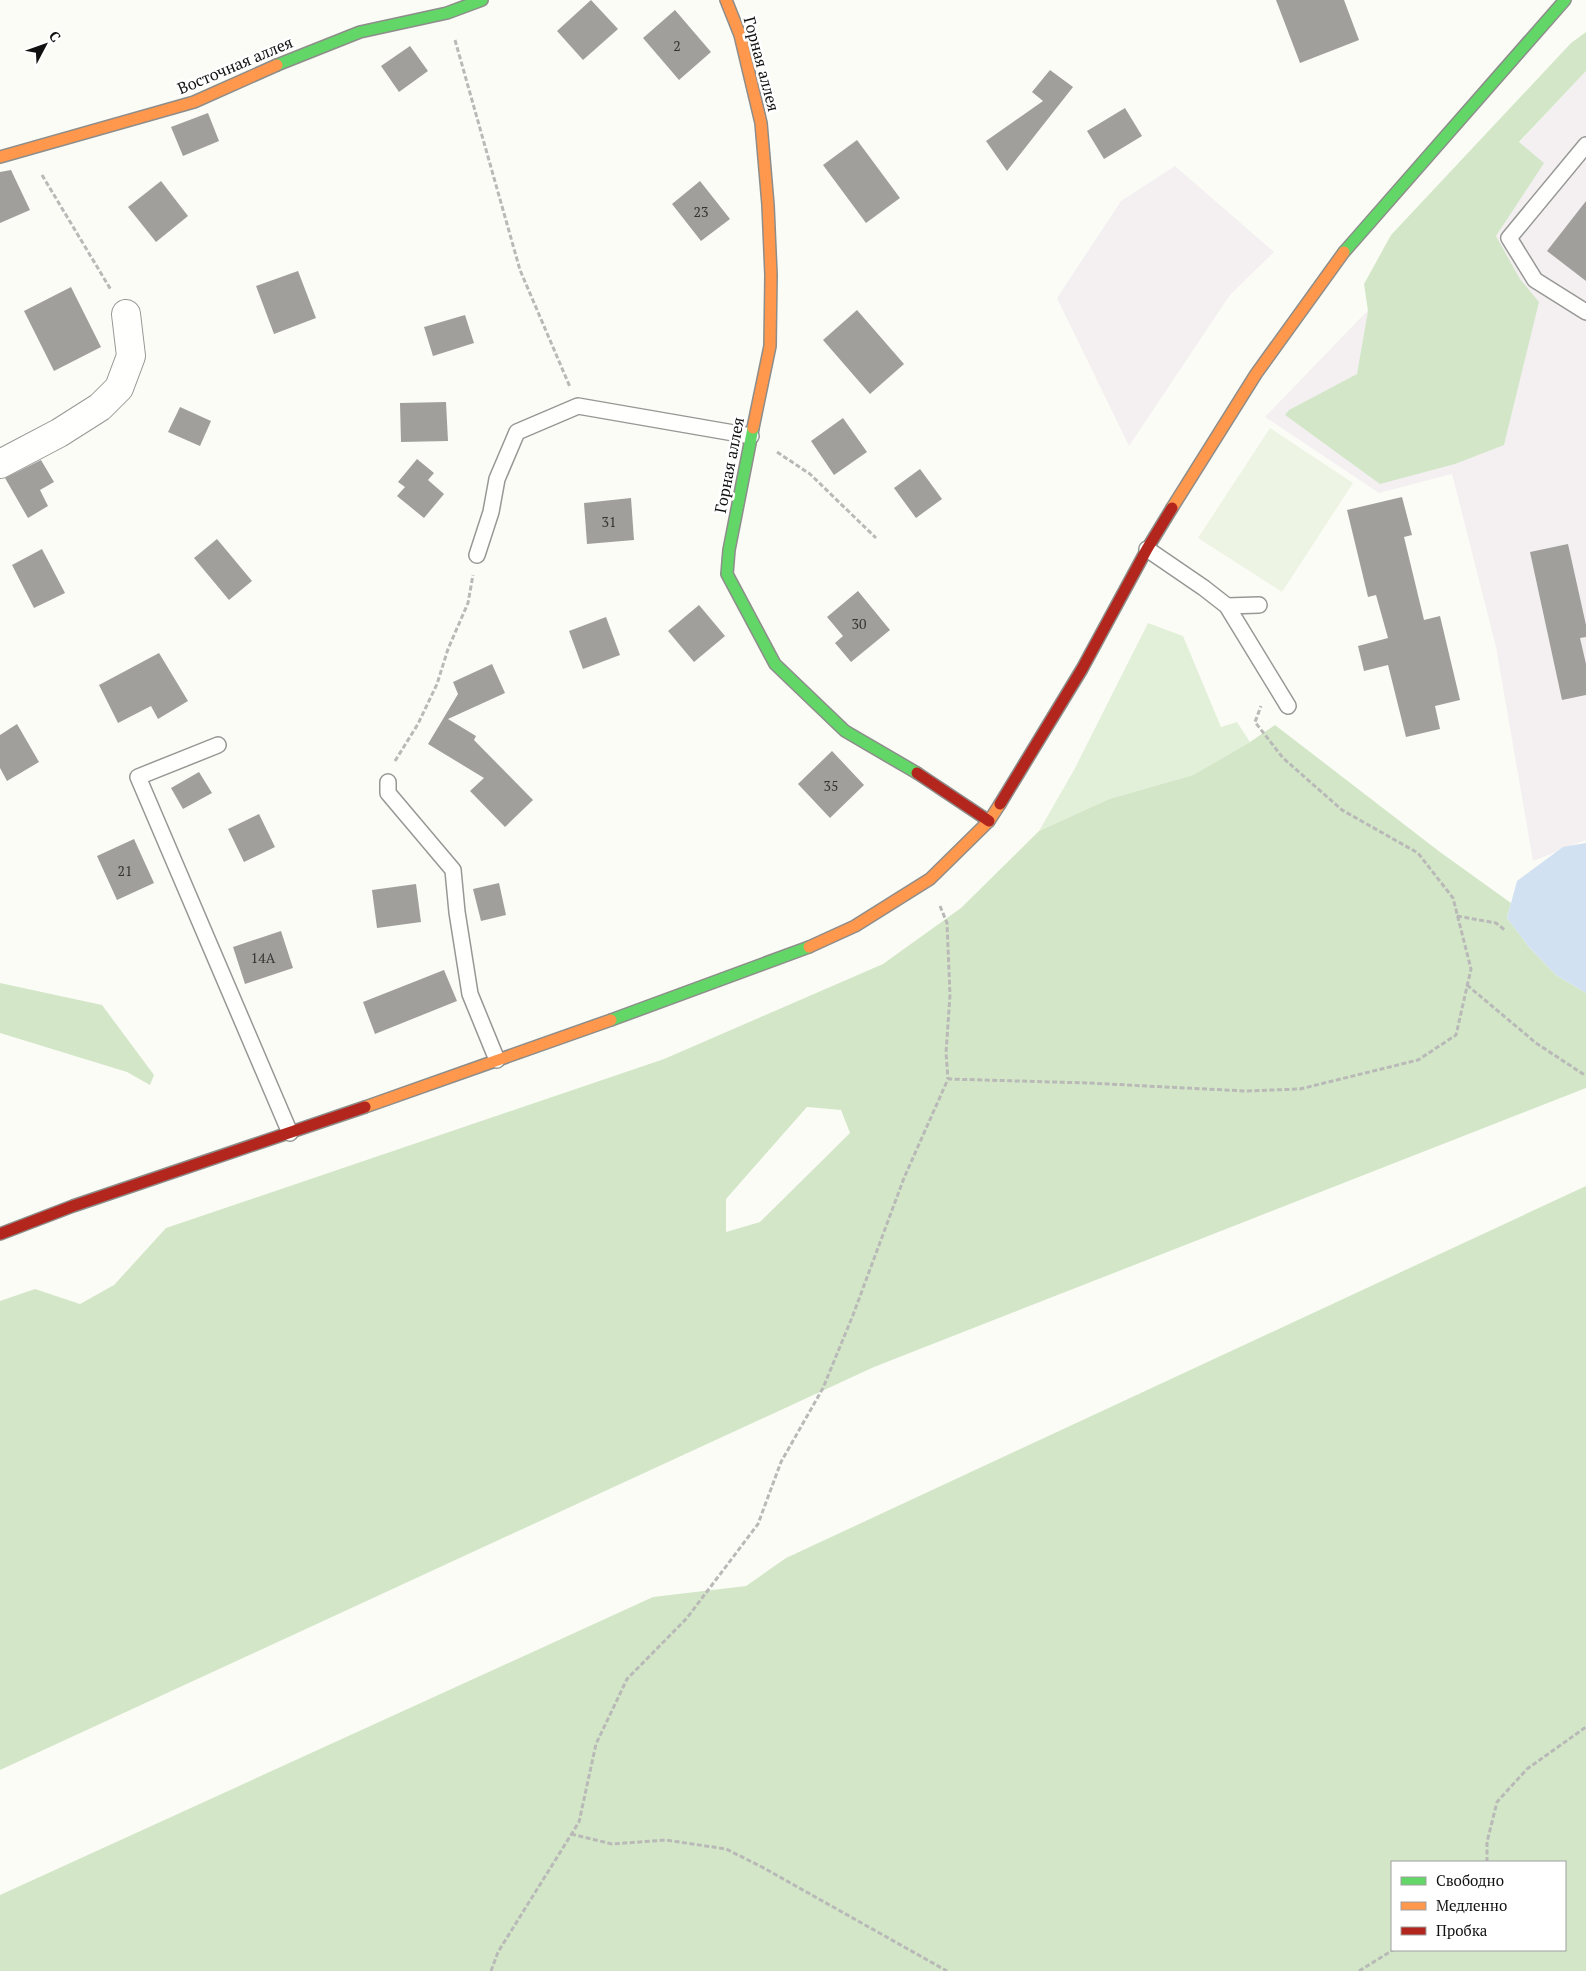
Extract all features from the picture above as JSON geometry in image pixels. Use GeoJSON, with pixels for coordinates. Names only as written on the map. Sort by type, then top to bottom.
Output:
{"type":"FeatureCollection","features":[{"type":"Feature","properties":{"kind":"main road","name":"Восточная аллея"},"geometry":{"type":"LineString","coordinates":[[0,157],[194,102],[302,54],[360,32],[447,13],[482,0]]}},
{"type":"Feature","properties":{"kind":"main road","name":"Горная аллея"},"geometry":{"type":"LineString","coordinates":[[726,0],[740,35],[761,123],[768,205],[771,275],[770,346],[729,550],[727,574],[775,664],[845,731],[926,778],[989,821]]}},
{"type":"Feature","properties":{"kind":"main road"},"geometry":{"type":"LineString","coordinates":[[0,1234],[73,1206],[290,1133],[662,1002],[804,949],[855,926],[930,879],[989,821],[1082,669],[1147,549],[1256,374],[1349,245],[1565,0]]}},
{"type":"Feature","properties":{"kind":"street"},"geometry":{"type":"LineString","coordinates":[[0,464],[59,433],[100,407],[119,388],[131,356],[126,314]]}},
{"type":"Feature","properties":{"kind":"lane"},"geometry":{"type":"LineString","coordinates":[[1586,145],[1509,238],[1535,280],[1586,312]]}},
{"type":"Feature","properties":{"kind":"lane"},"geometry":{"type":"LineString","coordinates":[[477,555],[492,512],[497,480],[517,432],[578,406],[752,436]]}},
{"type":"Feature","properties":{"kind":"lane"},"geometry":{"type":"LineString","coordinates":[[1147,549],[1227,606],[1288,706]]}},
{"type":"Feature","properties":{"kind":"lane"},"geometry":{"type":"LineString","coordinates":[[1227,606],[1259,605]]}},
{"type":"Feature","properties":{"kind":"lane"},"geometry":{"type":"LineString","coordinates":[[218,745],[138,777],[290,1133]]}},
{"type":"Feature","properties":{"kind":"lane"},"geometry":{"type":"LineString","coordinates":[[388,782],[388,793],[453,870],[457,912],[470,994],[497,1060]]}},
{"type":"Feature","properties":{"kind":"path"},"geometry":{"type":"LineString","coordinates":[[447,13],[468,81],[520,270],[578,406]]}},
{"type":"Feature","properties":{"kind":"path"},"geometry":{"type":"LineString","coordinates":[[26,149],[126,314]]}},
{"type":"Feature","properties":{"kind":"path"},"geometry":{"type":"LineString","coordinates":[[752,436],[810,474],[876,538]]}},
{"type":"Feature","properties":{"kind":"path"},"geometry":{"type":"LineString","coordinates":[[388,782],[397,756],[418,724],[437,684],[448,649],[468,603],[477,555]]}},
{"type":"Feature","properties":{"kind":"path"},"geometry":{"type":"LineString","coordinates":[[948,1079],[1088,1083],[1245,1091],[1300,1089],[1418,1060],[1456,1035],[1471,970],[1453,898],[1418,853],[1342,810],[1283,758],[1255,722],[1268,676]]}},
{"type":"Feature","properties":{"kind":"path"},"geometry":{"type":"LineString","coordinates":[[491,1971],[498,1952],[579,1822],[596,1744],[627,1679],[687,1618],[758,1524],[781,1462],[823,1388],[853,1315],[904,1178],[948,1079],[946,1053],[950,995],[947,923],[930,879]]}},
{"type":"Feature","properties":{"kind":"path"},"geometry":{"type":"LineString","coordinates":[[1457,916],[1496,923],[1506,931]]}},
{"type":"Feature","properties":{"kind":"path"},"geometry":{"type":"LineString","coordinates":[[1468,984],[1536,1043],[1586,1076]]}},
{"type":"Feature","properties":{"kind":"path"},"geometry":{"type":"LineString","coordinates":[[1487,1861],[1487,1842],[1497,1802],[1527,1768],[1586,1727]]}},
{"type":"Feature","properties":{"kind":"path"},"geometry":{"type":"LineString","coordinates":[[572,1834],[612,1844],[666,1840],[726,1849],[762,1867],[947,1971]]}},
{"type":"Feature","properties":{"kind":"path"},"geometry":{"type":"LineString","coordinates":[[1359,1971],[1391,1951]]}},
{"type":"Feature","properties":{"kind":"shaded area"},"geometry":{"type":"Polygon","coordinates":[[[1586,71],[1586,840],[1533,861],[1496,647],[1452,474],[1379,493],[1265,417],[1400,277],[1586,71]]]}},
{"type":"Feature","properties":{"kind":"shaded area"},"geometry":{"type":"Polygon","coordinates":[[[1175,166],[1274,252],[1230,295],[1129,446],[1057,298],[1121,201],[1175,166]]]}},
{"type":"Feature","properties":{"kind":"green space"},"geometry":{"type":"Polygon","coordinates":[[[1586,32],[1586,71],[1519,142],[1544,163],[1496,236],[1520,279],[1539,302],[1504,445],[1455,464],[1380,484],[1285,415],[1289,410],[1357,374],[1368,311],[1364,284],[1391,235],[1571,43],[1586,32]]]}},
{"type":"Feature","properties":{"kind":"green space"},"geometry":{"type":"Polygon","coordinates":[[[1270,428],[1353,483],[1282,592],[1198,538],[1270,428]]]}},
{"type":"Feature","properties":{"kind":"green space"},"geometry":{"type":"Polygon","coordinates":[[[1148,623],[1183,636],[1221,727],[1237,722],[1250,742],[1193,775],[1109,799],[1039,831],[1074,770],[1148,623]]]}},
{"type":"Feature","properties":{"kind":"green space"},"geometry":{"type":"Polygon","coordinates":[[[1275,725],[1440,852],[1511,903],[1507,918],[1529,947],[1556,975],[1586,993],[1586,1088],[874,1367],[0,1770],[0,1301],[35,1289],[80,1304],[114,1285],[166,1228],[664,1059],[883,964],[961,908],[1039,831],[1109,799],[1193,775],[1275,725]],[[807,1107],[726,1199],[726,1232],[760,1222],[850,1133],[841,1110],[807,1107]]]}},
{"type":"Feature","properties":{"kind":"green space"},"geometry":{"type":"Polygon","coordinates":[[[0,983],[102,1005],[154,1075],[150,1085],[127,1072],[0,1033],[0,983]]]}},
{"type":"Feature","properties":{"kind":"green space"},"geometry":{"type":"Polygon","coordinates":[[[1586,1186],[1586,1971],[0,1971],[0,1895],[653,1597],[746,1586],[786,1558],[1586,1186]]]}},
{"type":"Feature","properties":{"kind":"water"},"geometry":{"type":"Polygon","coordinates":[[[1586,843],[1586,993],[1556,975],[1529,947],[1507,918],[1517,881],[1563,847],[1586,843]]]}},
{"type":"Feature","properties":{"kind":"building"},"geometry":{"type":"Polygon","coordinates":[[[591,0],[618,29],[583,60],[557,31],[591,0]]]}},
{"type":"Feature","properties":{"kind":"building"},"geometry":{"type":"Polygon","coordinates":[[[1276,0],[1344,0],[1359,40],[1300,63],[1276,0]]]}},
{"type":"Feature","properties":{"kind":"building"},"geometry":{"type":"Polygon","coordinates":[[[675,10],[711,52],[679,80],[643,38],[675,10]]]}},
{"type":"Feature","properties":{"kind":"building"},"geometry":{"type":"Polygon","coordinates":[[[410,46],[428,71],[399,92],[381,66],[410,46]]]}},
{"type":"Feature","properties":{"kind":"building"},"geometry":{"type":"Polygon","coordinates":[[[1050,70],[1073,87],[1007,171],[986,141],[1043,101],[1032,92],[1050,70]]]}},
{"type":"Feature","properties":{"kind":"building"},"geometry":{"type":"Polygon","coordinates":[[[1125,108],[1142,136],[1104,159],[1087,131],[1125,108]]]}},
{"type":"Feature","properties":{"kind":"building"},"geometry":{"type":"Polygon","coordinates":[[[208,113],[219,141],[183,156],[171,127],[208,113]]]}},
{"type":"Feature","properties":{"kind":"building"},"geometry":{"type":"Polygon","coordinates":[[[857,140],[900,198],[866,223],[823,165],[857,140]]]}},
{"type":"Feature","properties":{"kind":"building"},"geometry":{"type":"Polygon","coordinates":[[[11,170],[30,210],[0,223],[0,172],[11,170]]]}},
{"type":"Feature","properties":{"kind":"building"},"geometry":{"type":"Polygon","coordinates":[[[161,181],[188,216],[156,242],[128,207],[161,181]]]}},
{"type":"Feature","properties":{"kind":"building"},"geometry":{"type":"Polygon","coordinates":[[[700,181],[730,219],[701,241],[672,204],[700,181]]]}},
{"type":"Feature","properties":{"kind":"building"},"geometry":{"type":"Polygon","coordinates":[[[1586,201],[1586,281],[1547,251],[1586,201]]]}},
{"type":"Feature","properties":{"kind":"building"},"geometry":{"type":"Polygon","coordinates":[[[298,271],[316,318],[274,334],[256,286],[298,271]]]}},
{"type":"Feature","properties":{"kind":"building"},"geometry":{"type":"Polygon","coordinates":[[[71,287],[101,347],[54,371],[24,311],[71,287]]]}},
{"type":"Feature","properties":{"kind":"building"},"geometry":{"type":"Polygon","coordinates":[[[857,310],[904,364],[870,394],[823,340],[857,310]]]}},
{"type":"Feature","properties":{"kind":"building"},"geometry":{"type":"Polygon","coordinates":[[[465,315],[474,343],[433,356],[424,327],[465,315]]]}},
{"type":"Feature","properties":{"kind":"building"},"geometry":{"type":"Polygon","coordinates":[[[446,402],[448,441],[401,442],[400,403],[446,402]]]}},
{"type":"Feature","properties":{"kind":"building"},"geometry":{"type":"Polygon","coordinates":[[[180,407],[211,421],[200,446],[168,432],[180,407]]]}},
{"type":"Feature","properties":{"kind":"building"},"geometry":{"type":"Polygon","coordinates":[[[843,418],[867,452],[834,475],[811,441],[843,418]]]}},
{"type":"Feature","properties":{"kind":"building"},"geometry":{"type":"Polygon","coordinates":[[[417,459],[434,473],[428,480],[444,494],[424,518],[397,496],[405,487],[398,482],[417,459]]]}},
{"type":"Feature","properties":{"kind":"building"},"geometry":{"type":"Polygon","coordinates":[[[41,460],[54,482],[40,490],[48,506],[28,518],[5,478],[41,460]]]}},
{"type":"Feature","properties":{"kind":"building"},"geometry":{"type":"Polygon","coordinates":[[[920,469],[942,499],[916,518],[894,488],[920,469]]]}},
{"type":"Feature","properties":{"kind":"building"},"geometry":{"type":"Polygon","coordinates":[[[1402,497],[1412,535],[1404,537],[1424,620],[1440,616],[1460,700],[1435,706],[1440,729],[1406,737],[1388,665],[1364,671],[1358,646],[1388,638],[1376,595],[1368,597],[1347,510],[1402,497]]]}},
{"type":"Feature","properties":{"kind":"building"},"geometry":{"type":"Polygon","coordinates":[[[631,498],[634,540],[587,544],[584,503],[631,498]]]}},
{"type":"Feature","properties":{"kind":"building"},"geometry":{"type":"Polygon","coordinates":[[[217,539],[252,581],[229,600],[194,558],[217,539]]]}},
{"type":"Feature","properties":{"kind":"building"},"geometry":{"type":"Polygon","coordinates":[[[1568,544],[1586,625],[1586,637],[1580,638],[1586,664],[1586,695],[1562,700],[1530,552],[1568,544]]]}},
{"type":"Feature","properties":{"kind":"building"},"geometry":{"type":"Polygon","coordinates":[[[42,549],[65,593],[34,608],[12,565],[42,549]]]}},
{"type":"Feature","properties":{"kind":"building"},"geometry":{"type":"Polygon","coordinates":[[[858,591],[890,630],[851,662],[835,643],[843,636],[827,617],[858,591]]]}},
{"type":"Feature","properties":{"kind":"building"},"geometry":{"type":"Polygon","coordinates":[[[699,605],[725,636],[694,662],[668,631],[699,605]]]}},
{"type":"Feature","properties":{"kind":"building"},"geometry":{"type":"Polygon","coordinates":[[[606,617],[620,655],[583,669],[569,631],[606,617]]]}},
{"type":"Feature","properties":{"kind":"building"},"geometry":{"type":"Polygon","coordinates":[[[159,653],[188,701],[158,719],[151,706],[118,723],[99,685],[159,653]]]}},
{"type":"Feature","properties":{"kind":"building"},"geometry":{"type":"Polygon","coordinates":[[[492,664],[505,693],[448,719],[476,736],[474,740],[533,800],[505,827],[470,791],[484,778],[428,744],[458,694],[453,682],[492,664]]]}},
{"type":"Feature","properties":{"kind":"building"},"geometry":{"type":"Polygon","coordinates":[[[17,724],[39,762],[7,781],[0,768],[0,735],[17,724]]]}},
{"type":"Feature","properties":{"kind":"building"},"geometry":{"type":"Polygon","coordinates":[[[832,751],[864,785],[830,818],[798,784],[832,751]]]}},
{"type":"Feature","properties":{"kind":"building"},"geometry":{"type":"Polygon","coordinates":[[[199,772],[212,793],[183,809],[171,788],[199,772]]]}},
{"type":"Feature","properties":{"kind":"building"},"geometry":{"type":"Polygon","coordinates":[[[259,814],[275,847],[244,862],[228,829],[259,814]]]}},
{"type":"Feature","properties":{"kind":"building"},"geometry":{"type":"Polygon","coordinates":[[[134,839],[154,883],[117,900],[97,856],[134,839]]]}},
{"type":"Feature","properties":{"kind":"building"},"geometry":{"type":"Polygon","coordinates":[[[499,883],[506,915],[481,921],[473,889],[499,883]]]}},
{"type":"Feature","properties":{"kind":"building"},"geometry":{"type":"Polygon","coordinates":[[[416,884],[421,922],[377,928],[372,890],[416,884]]]}},
{"type":"Feature","properties":{"kind":"building"},"geometry":{"type":"Polygon","coordinates":[[[281,931],[293,968],[245,984],[233,947],[281,931]]]}},
{"type":"Feature","properties":{"kind":"building"},"geometry":{"type":"Polygon","coordinates":[[[444,970],[457,1001],[375,1034],[363,1002],[444,970]]]}},
{"type":"Feature","properties":{"kind":"traffic: fast"},"geometry":{"type":"LineString","coordinates":[[277,65],[360,32],[447,13],[482,0]]}},
{"type":"Feature","properties":{"kind":"traffic: fast"},"geometry":{"type":"LineString","coordinates":[[1344,252],[1565,0]]}},
{"type":"Feature","properties":{"kind":"traffic: fast"},"geometry":{"type":"LineString","coordinates":[[753,428],[729,550],[727,574],[775,664],[845,731],[917,773]]}},
{"type":"Feature","properties":{"kind":"traffic: fast"},"geometry":{"type":"LineString","coordinates":[[611,1020],[809,947]]}},
{"type":"Feature","properties":{"kind":"traffic: slow"},"geometry":{"type":"LineString","coordinates":[[726,0],[740,35],[761,123],[768,205],[771,275],[770,346],[753,428]]}},
{"type":"Feature","properties":{"kind":"traffic: slow"},"geometry":{"type":"LineString","coordinates":[[0,157],[194,102],[277,65]]}},
{"type":"Feature","properties":{"kind":"traffic: slow"},"geometry":{"type":"LineString","coordinates":[[1172,508],[1256,374],[1344,252]]}},
{"type":"Feature","properties":{"kind":"traffic: slow"},"geometry":{"type":"LineString","coordinates":[[809,947],[855,926],[930,879],[989,821],[1000,804]]}},
{"type":"Feature","properties":{"kind":"traffic: slow"},"geometry":{"type":"LineString","coordinates":[[365,1107],[611,1020]]}},
{"type":"Feature","properties":{"kind":"traffic: jam"},"geometry":{"type":"LineString","coordinates":[[1000,804],[1082,669],[1147,549],[1172,508]]}},
{"type":"Feature","properties":{"kind":"traffic: jam"},"geometry":{"type":"LineString","coordinates":[[917,773],[989,821]]}},
{"type":"Feature","properties":{"kind":"traffic: jam"},"geometry":{"type":"LineString","coordinates":[[0,1234],[73,1206],[365,1107]]}}]}
